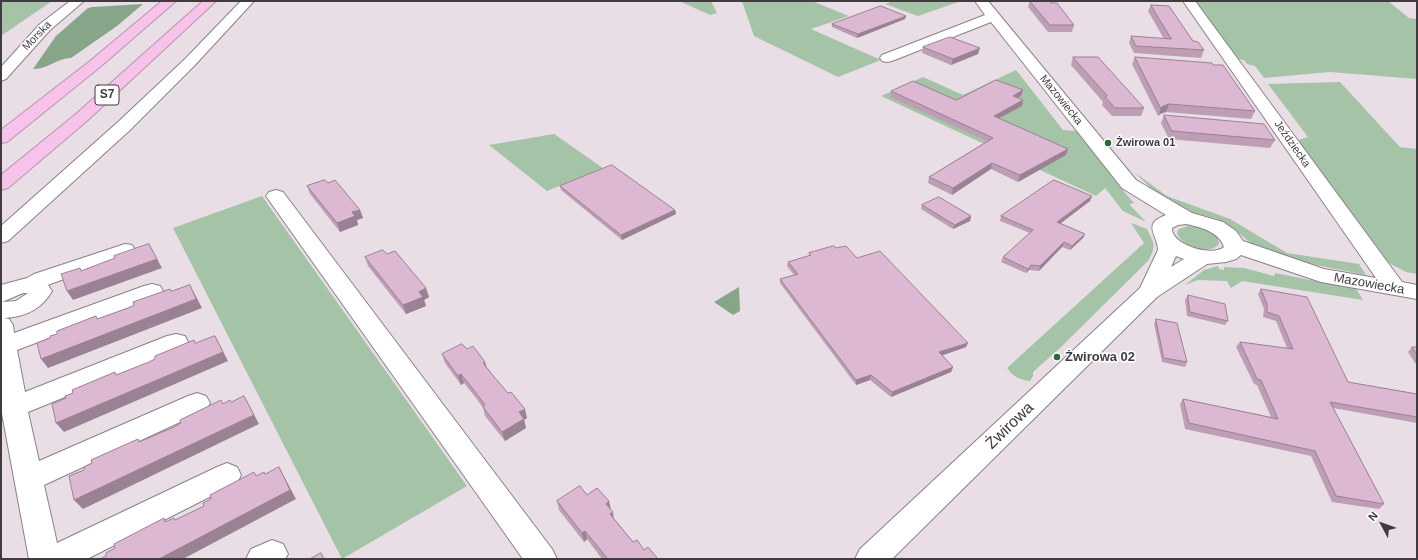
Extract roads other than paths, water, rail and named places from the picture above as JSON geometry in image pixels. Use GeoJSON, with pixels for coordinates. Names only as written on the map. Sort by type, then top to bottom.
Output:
{"type":"FeatureCollection","features":[{"type":"Feature","properties":{"kind":"highway","name":"S7"},"geometry":{"type":"LineString","coordinates":[[1,138],[95,64],[170,1]]}},
{"type":"Feature","properties":{"kind":"highway","name":"S7"},"geometry":{"type":"LineString","coordinates":[[1,184],[82,117],[210,1]]}},
{"type":"Feature","properties":{"kind":"street","name":"Morska"},"geometry":{"type":"LineString","coordinates":[[1,76],[45,27],[78,1]]}},
{"type":"Feature","properties":{"kind":"street"},"geometry":{"type":"LineString","coordinates":[[1,237],[124,126],[190,62],[248,1]]}},
{"type":"Feature","properties":{"kind":"street","name":"Mazowiecka"},"geometry":{"type":"LineString","coordinates":[[981,1],[1129,184],[1142,191],[1157,203],[1186,218]]}},
{"type":"Feature","properties":{"kind":"street","name":"Jeździecka"},"geometry":{"type":"LineString","coordinates":[[1189,1],[1238,67],[1394,288]]}},
{"type":"Feature","properties":{"kind":"street"},"geometry":{"type":"LineString","coordinates":[[887,58],[994,16]]}},
{"type":"Feature","properties":{"kind":"street"},"geometry":{"type":"LineString","coordinates":[[1214,65],[1238,67]]}},
{"type":"Feature","properties":{"kind":"street"},"geometry":{"type":"LineString","coordinates":[[1258,126],[1281,128]]}},
{"type":"Feature","properties":{"kind":"street","name":"Mazowiecka"},"geometry":{"type":"LineString","coordinates":[[1129,184],[1129,192],[1184,252],[1204,257],[1230,251],[1268,268],[1305,276],[1321,275],[1417,292]]}},
{"type":"Feature","properties":{"kind":"street"},"geometry":{"type":"LineString","coordinates":[[276,196],[541,559]]}},
{"type":"Feature","properties":{"kind":"street","name":"Mazowiecka"},"geometry":{"type":"LineString","coordinates":[[1166,233],[1167,222],[1186,218],[1198,220],[1221,229],[1229,236],[1230,251]]}},
{"type":"Feature","properties":{"kind":"street","name":"Żwirowa"},"geometry":{"type":"LineString","coordinates":[[1149,292],[1168,250],[1166,233]]}},
{"type":"Feature","properties":{"kind":"street"},"geometry":{"type":"LineString","coordinates":[[3,318],[36,299],[41,291],[37,286],[32,285],[42,279],[125,250]]}},
{"type":"Feature","properties":{"kind":"street","name":"Żwirowa"},"geometry":{"type":"LineString","coordinates":[[871,559],[1149,292],[1204,257]]}},
{"type":"Feature","properties":{"kind":"street"},"geometry":{"type":"LineString","coordinates":[[3,318],[152,291]]}},
{"type":"Feature","properties":{"kind":"street"},"geometry":{"type":"LineString","coordinates":[[3,318],[14,407],[45,559]]}},
{"type":"Feature","properties":{"kind":"street"},"geometry":{"type":"LineString","coordinates":[[14,407],[176,342]]}},
{"type":"Feature","properties":{"kind":"street"},"geometry":{"type":"LineString","coordinates":[[28,479],[197,403]]}},
{"type":"Feature","properties":{"kind":"street"},"geometry":{"type":"LineString","coordinates":[[56,559],[227,474]]}},
{"type":"Feature","properties":{"kind":"place","name":"Żwirowa 01"},"geometry":{"type":"Point","coordinates":[1108,143]}},
{"type":"Feature","properties":{"kind":"place","name":"Żwirowa 02"},"geometry":{"type":"Point","coordinates":[1057,357]}}]}
